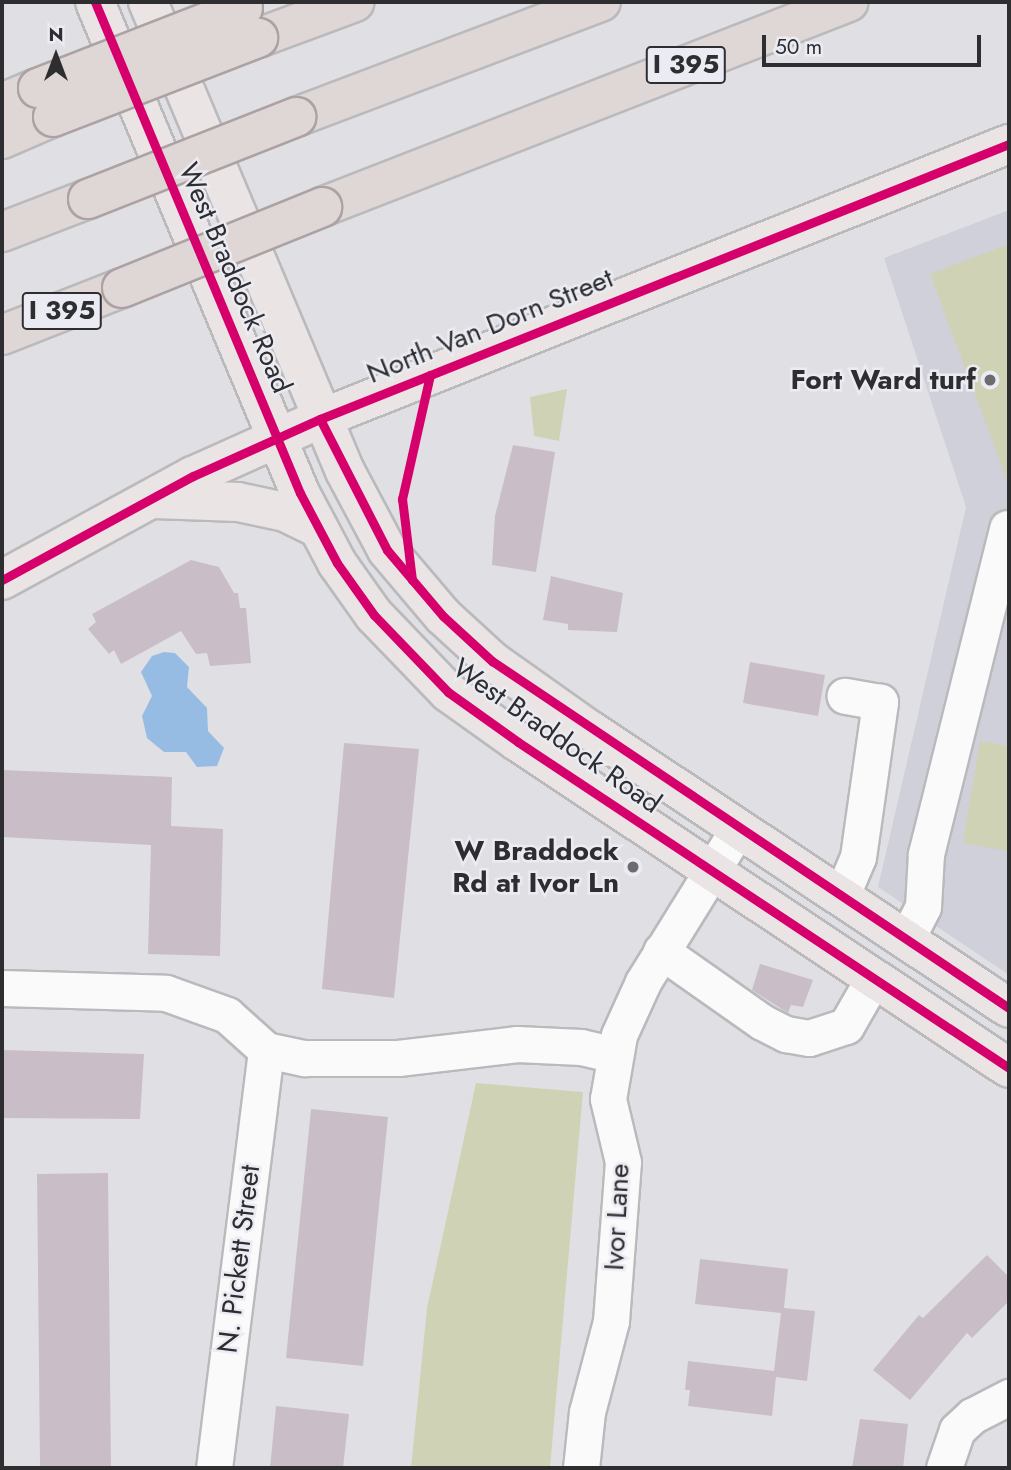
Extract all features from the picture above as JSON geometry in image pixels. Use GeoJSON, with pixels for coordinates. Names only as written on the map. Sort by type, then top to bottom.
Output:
{"type":"FeatureCollection","features":[{"type":"Feature","properties":{"kind":"highway"},"geometry":{"type":"LineString","coordinates":[[2,139],[46,103],[253,16],[355,2]]}},
{"type":"Feature","properties":{"kind":"highway"},"geometry":{"type":"LineString","coordinates":[[2,233],[296,117],[601,2]]}},
{"type":"Feature","properties":{"kind":"highway","name":"I 395"},"geometry":{"type":"LineString","coordinates":[[2,335],[849,2]]}},
{"type":"Feature","properties":{"kind":"highway"},"geometry":{"type":"LineString","coordinates":[[2,103],[46,103]]}},
{"type":"Feature","properties":{"kind":"main road","name":"West Braddock Road"},"geometry":{"type":"LineString","coordinates":[[95,2],[318,528],[374,615],[448,692],[1009,1068]]}},
{"type":"Feature","properties":{"kind":"main road","name":"West Braddock Road"},"geometry":{"type":"LineString","coordinates":[[148,2],[320,419],[387,550],[443,616],[492,662],[1009,1008]]}},
{"type":"Feature","properties":{"kind":"main road","name":"North Van Dorn Street"},"geometry":{"type":"LineString","coordinates":[[2,580],[149,499],[320,419],[1009,144]]}},
{"type":"Feature","properties":{"kind":"main road"},"geometry":{"type":"LineString","coordinates":[[149,499],[238,502],[285,512],[318,528]]}},
{"type":"Feature","properties":{"kind":"street"},"geometry":{"type":"LineString","coordinates":[[906,940],[923,907],[926,853],[1007,528]]}},
{"type":"Feature","properties":{"kind":"street"},"geometry":{"type":"LineString","coordinates":[[841,897],[858,857],[880,702],[845,696]]}},
{"type":"Feature","properties":{"kind":"street","name":"Ivor Lane"},"geometry":{"type":"LineString","coordinates":[[581,1468],[587,1412],[611,1321],[623,1162],[608,1099],[615,1055],[629,1009],[661,951],[738,829]]}},
{"type":"Feature","properties":{"kind":"street"},"geometry":{"type":"LineString","coordinates":[[661,951],[762,1022],[809,1038],[846,1026],[873,979]]}},
{"type":"Feature","properties":{"kind":"street"},"geometry":{"type":"LineString","coordinates":[[2,988],[166,993],[227,1015],[266,1050],[351,1060],[517,1044],[581,1048],[615,1055]]}},
{"type":"Feature","properties":{"kind":"street","name":"N. Pickett Street"},"geometry":{"type":"LineString","coordinates":[[214,1468],[266,1050]]}},
{"type":"Feature","properties":{"kind":"street"},"geometry":{"type":"LineString","coordinates":[[944,1468],[957,1430],[972,1416],[1009,1397]]}},
{"type":"Feature","properties":{"kind":"shaded area"},"geometry":{"type":"Polygon","coordinates":[[[1009,210],[1009,975],[878,887],[966,507],[884,258],[1009,210]]]}},
{"type":"Feature","properties":{"kind":"green space","name":"Fort Ward turf"},"geometry":{"type":"Polygon","coordinates":[[[1009,244],[1009,486],[930,274],[1009,244]]]}},
{"type":"Feature","properties":{"kind":"green space"},"geometry":{"type":"Polygon","coordinates":[[[567,389],[559,441],[534,436],[530,397],[567,389]]]}},
{"type":"Feature","properties":{"kind":"green space"},"geometry":{"type":"Polygon","coordinates":[[[980,741],[1009,746],[1009,851],[963,843],[980,741]]]}},
{"type":"Feature","properties":{"kind":"green space"},"geometry":{"type":"Polygon","coordinates":[[[476,1083],[583,1092],[550,1468],[411,1468],[427,1308],[476,1083]]]}},
{"type":"Feature","properties":{"kind":"water"},"geometry":{"type":"Polygon","coordinates":[[[164,652],[175,653],[189,667],[187,687],[207,708],[208,731],[224,748],[217,766],[197,767],[186,752],[164,752],[147,738],[142,716],[152,696],[141,672],[152,656],[164,652]]]}},
{"type":"Feature","properties":{"kind":"building"},"geometry":{"type":"Polygon","coordinates":[[[513,445],[555,452],[536,572],[492,565],[495,516],[513,445]]]}},
{"type":"Feature","properties":{"kind":"building"},"geometry":{"type":"Polygon","coordinates":[[[191,560],[219,567],[234,593],[238,593],[240,608],[246,608],[251,663],[210,666],[207,653],[196,654],[181,631],[121,664],[114,650],[109,654],[88,629],[96,622],[92,614],[191,560]]]}},
{"type":"Feature","properties":{"kind":"building"},"geometry":{"type":"Polygon","coordinates":[[[551,576],[623,593],[617,632],[568,630],[568,624],[543,620],[551,576]]]}},
{"type":"Feature","properties":{"kind":"building"},"geometry":{"type":"Polygon","coordinates":[[[750,662],[825,675],[818,716],[743,703],[750,662]]]}},
{"type":"Feature","properties":{"kind":"building"},"geometry":{"type":"Polygon","coordinates":[[[344,743],[419,749],[394,998],[322,989],[344,743]]]}},
{"type":"Feature","properties":{"kind":"building"},"geometry":{"type":"Polygon","coordinates":[[[2,770],[172,777],[171,826],[223,829],[220,956],[148,954],[151,845],[2,837],[2,770]]]}},
{"type":"Feature","properties":{"kind":"building"},"geometry":{"type":"Polygon","coordinates":[[[760,964],[813,980],[803,1007],[791,1005],[788,1013],[752,990],[760,964]]]}},
{"type":"Feature","properties":{"kind":"building"},"geometry":{"type":"Polygon","coordinates":[[[2,1050],[144,1054],[140,1119],[2,1118],[2,1050]]]}},
{"type":"Feature","properties":{"kind":"building"},"geometry":{"type":"Polygon","coordinates":[[[311,1109],[388,1117],[363,1366],[286,1358],[311,1109]]]}},
{"type":"Feature","properties":{"kind":"building"},"geometry":{"type":"Polygon","coordinates":[[[108,1173],[111,1468],[40,1468],[37,1174],[108,1173]]]}},
{"type":"Feature","properties":{"kind":"building"},"geometry":{"type":"Polygon","coordinates":[[[987,1255],[1009,1277],[1009,1301],[972,1338],[967,1333],[910,1400],[873,1370],[919,1315],[923,1318],[987,1255]]]}},
{"type":"Feature","properties":{"kind":"building"},"geometry":{"type":"Polygon","coordinates":[[[700,1259],[788,1269],[784,1308],[815,1311],[807,1381],[776,1377],[772,1416],[688,1406],[690,1390],[685,1390],[688,1361],[774,1371],[781,1313],[695,1304],[700,1259]]]}},
{"type":"Feature","properties":{"kind":"building"},"geometry":{"type":"Polygon","coordinates":[[[276,1406],[349,1414],[343,1468],[270,1468],[276,1406]]]}},
{"type":"Feature","properties":{"kind":"building"},"geometry":{"type":"Polygon","coordinates":[[[860,1419],[908,1424],[903,1468],[852,1468],[860,1419]]]}},
{"type":"Feature","properties":{"kind":"cycle path"},"geometry":{"type":"LineString","coordinates":[[95,2],[300,493],[337,563],[374,615],[448,692],[518,742],[1009,1068]]}},
{"type":"Feature","properties":{"kind":"cycle path"},"geometry":{"type":"LineString","coordinates":[[2,580],[193,476],[320,419],[1009,144]]}},
{"type":"Feature","properties":{"kind":"cycle path"},"geometry":{"type":"LineString","coordinates":[[412,580],[402,499],[430,375]]}},
{"type":"Feature","properties":{"kind":"cycle path"},"geometry":{"type":"LineString","coordinates":[[320,419],[387,550],[443,616],[492,661],[1009,1008]]}},
{"type":"Feature","properties":{"kind":"place","name":"Fort Ward turf"},"geometry":{"type":"Point","coordinates":[990,380]}},
{"type":"Feature","properties":{"kind":"place","name":"W Braddock Rd at Ivor Ln"},"geometry":{"type":"Point","coordinates":[633,867]}}]}
